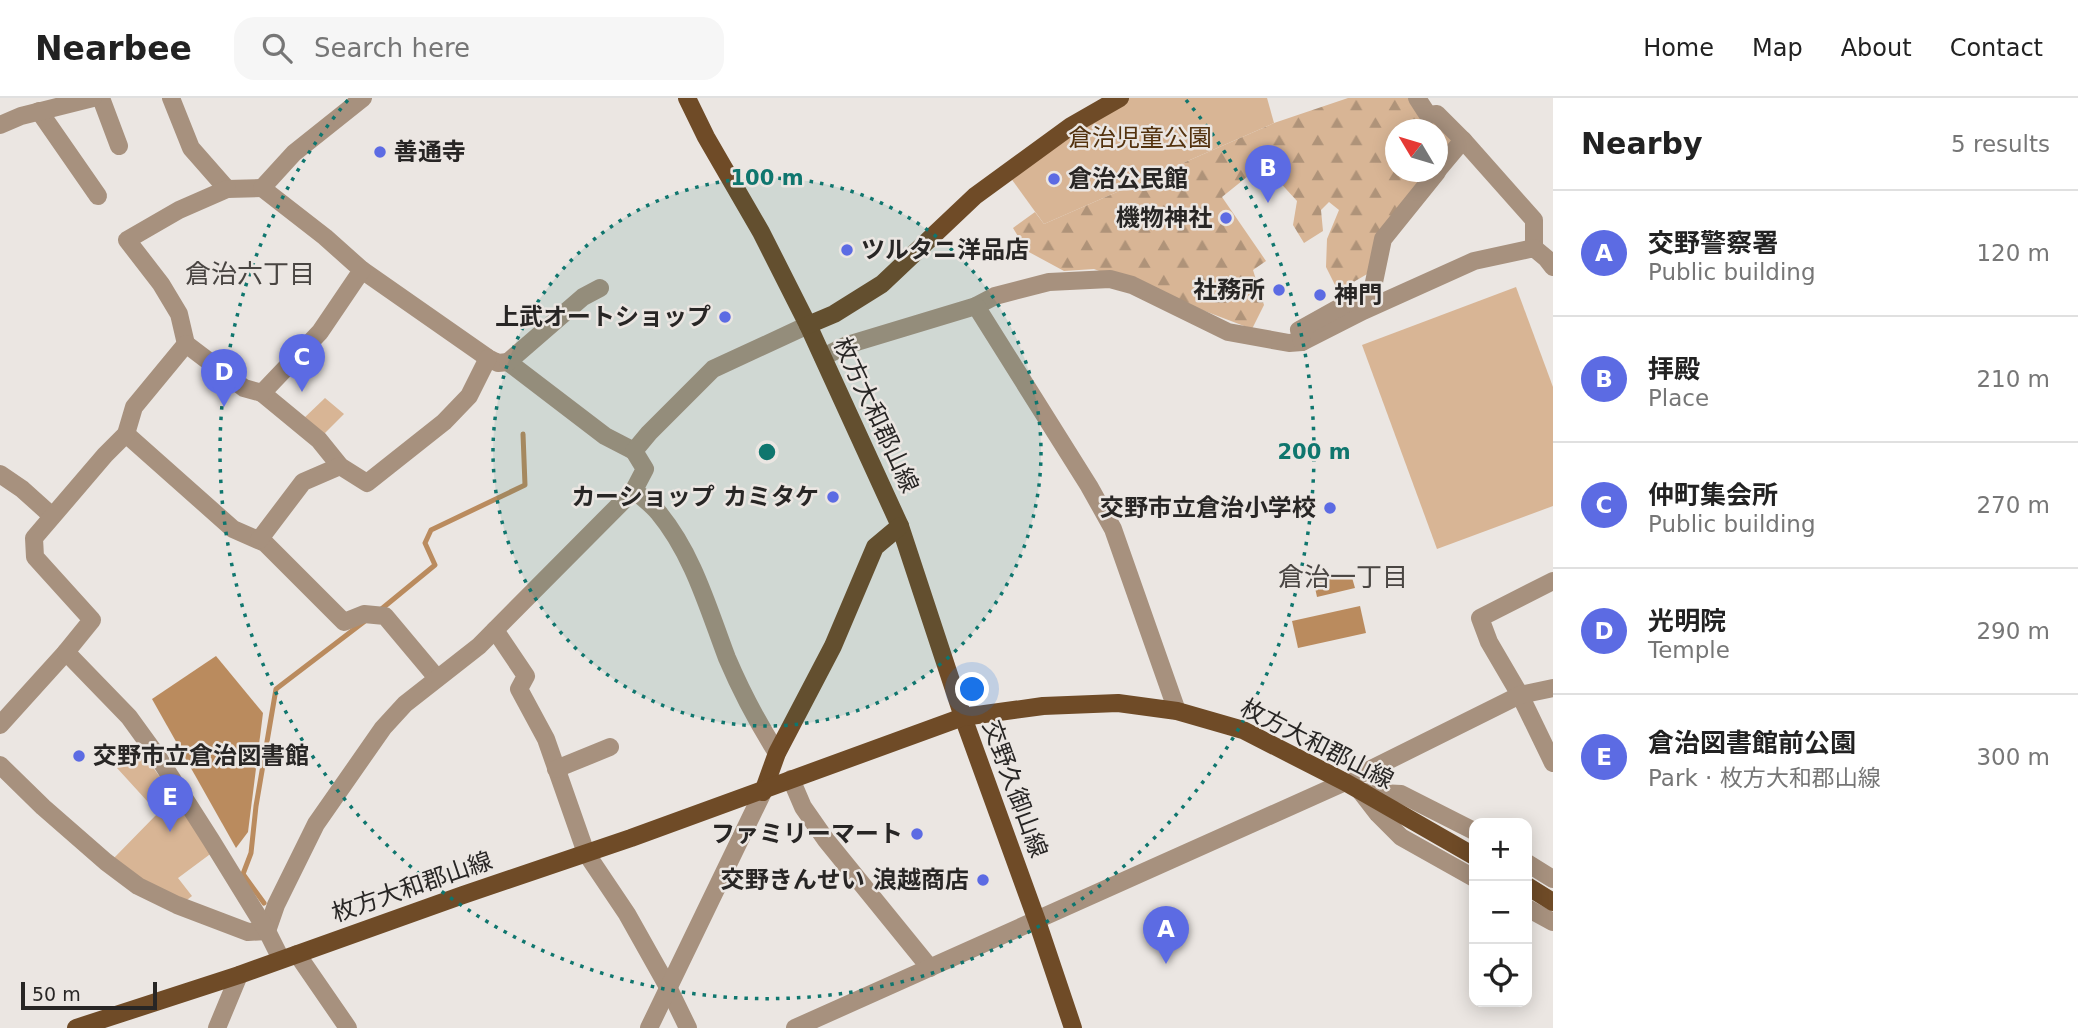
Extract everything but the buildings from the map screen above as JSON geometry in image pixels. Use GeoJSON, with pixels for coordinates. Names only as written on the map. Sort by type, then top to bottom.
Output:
{"type":"FeatureCollection","features":[{"type":"Feature","properties":{"kind":"main road"},"geometry":{"type":"LineString","coordinates":[[687,98],[705,137],[761,232],[808,325]]}},
{"type":"Feature","properties":{"kind":"main road","name":"枚方大和郡山線"},"geometry":{"type":"LineString","coordinates":[[763,792],[777,753],[833,646],[875,547],[900,526],[808,325],[834,314],[882,284],[975,196],[1071,126],[1120,98]]}},
{"type":"Feature","properties":{"kind":"main road","name":"交野久御山線"},"geometry":{"type":"LineString","coordinates":[[900,526],[963,718],[1073,1028]]}},
{"type":"Feature","properties":{"kind":"main road","name":"枚方大和郡山線"},"geometry":{"type":"LineString","coordinates":[[76,1028],[239,975],[763,792],[791,779],[963,718],[1043,706],[1118,703],[1177,711],[1243,730],[1345,782],[1469,853]]}},
{"type":"Feature","properties":{"kind":"main road"},"geometry":{"type":"LineString","coordinates":[[1532,889],[1553,901]]}},
{"type":"Feature","properties":{"kind":"street"},"geometry":{"type":"LineString","coordinates":[[0,125],[21,116],[93,98]]}},
{"type":"Feature","properties":{"kind":"street"},"geometry":{"type":"LineString","coordinates":[[101,98],[119,146]]}},
{"type":"Feature","properties":{"kind":"street"},"geometry":{"type":"LineString","coordinates":[[171,98],[191,148],[227,190]]}},
{"type":"Feature","properties":{"kind":"street"},"geometry":{"type":"LineString","coordinates":[[262,188],[294,153],[363,98]]}},
{"type":"Feature","properties":{"kind":"street"},"geometry":{"type":"LineString","coordinates":[[1417,98],[1428,116],[1437,114],[1534,220],[1534,248]]}},
{"type":"Feature","properties":{"kind":"street"},"geometry":{"type":"LineString","coordinates":[[39,111],[98,196]]}},
{"type":"Feature","properties":{"kind":"street"},"geometry":{"type":"LineString","coordinates":[[1448,158],[1463,140]]}},
{"type":"Feature","properties":{"kind":"street"},"geometry":{"type":"LineString","coordinates":[[1302,342],[1299,330],[1373,287],[1383,239],[1428,182]]}},
{"type":"Feature","properties":{"kind":"street"},"geometry":{"type":"LineString","coordinates":[[488,358],[469,396],[444,422],[367,483],[340,466],[319,440],[262,393],[244,388],[186,344],[179,314],[161,284],[127,240],[179,210],[227,190],[262,188],[362,270],[498,363],[508,362],[583,297],[600,288]]}},
{"type":"Feature","properties":{"kind":"street"},"geometry":{"type":"LineString","coordinates":[[1534,248],[1553,267]]}},
{"type":"Feature","properties":{"kind":"street"},"geometry":{"type":"LineString","coordinates":[[823,357],[847,345],[976,306],[995,296],[1049,282],[1110,279],[1132,285],[1228,332],[1289,343],[1302,342],[1474,261],[1534,248]]}},
{"type":"Feature","properties":{"kind":"street"},"geometry":{"type":"LineString","coordinates":[[262,393],[320,332],[362,270]]}},
{"type":"Feature","properties":{"kind":"street"},"geometry":{"type":"LineString","coordinates":[[976,306],[1113,529],[1177,711]]}},
{"type":"Feature","properties":{"kind":"street"},"geometry":{"type":"LineString","coordinates":[[634,451],[713,369],[808,325]]}},
{"type":"Feature","properties":{"kind":"street"},"geometry":{"type":"LineString","coordinates":[[0,725],[92,620],[35,556],[34,538],[126,433],[134,407],[186,344]]}},
{"type":"Feature","properties":{"kind":"street"},"geometry":{"type":"LineString","coordinates":[[267,931],[276,905],[316,824],[383,728],[405,704],[479,646],[634,490],[645,469],[634,451],[606,436],[508,362]]}},
{"type":"Feature","properties":{"kind":"street"},"geometry":{"type":"LineString","coordinates":[[126,433],[233,529],[265,543],[344,622],[364,614],[385,616],[437,678]]}},
{"type":"Feature","properties":{"kind":"street"},"geometry":{"type":"LineString","coordinates":[[259,540],[303,482],[340,466]]}},
{"type":"Feature","properties":{"kind":"street"},"geometry":{"type":"LineString","coordinates":[[0,474],[22,489],[52,516]]}},
{"type":"Feature","properties":{"kind":"street"},"geometry":{"type":"LineString","coordinates":[[634,490],[657,511],[676,538],[700,583],[728,660],[760,727],[777,753]]}},
{"type":"Feature","properties":{"kind":"street"},"geometry":{"type":"LineString","coordinates":[[1553,582],[1480,618],[1489,642],[1520,695],[1553,763]]}},
{"type":"Feature","properties":{"kind":"street"},"geometry":{"type":"LineString","coordinates":[[495,630],[526,676],[519,690],[546,739],[586,853],[627,914],[688,1028]]}},
{"type":"Feature","properties":{"kind":"street"},"geometry":{"type":"LineString","coordinates":[[66,652],[129,717],[199,821],[267,931],[348,1028]]}},
{"type":"Feature","properties":{"kind":"street"},"geometry":{"type":"LineString","coordinates":[[795,1028],[1345,782],[1520,695],[1553,688]]}},
{"type":"Feature","properties":{"kind":"street"},"geometry":{"type":"LineString","coordinates":[[556,769],[610,747]]}},
{"type":"Feature","properties":{"kind":"street"},"geometry":{"type":"LineString","coordinates":[[0,765],[52,815],[138,886],[177,905],[248,932],[267,931]]}},
{"type":"Feature","properties":{"kind":"street"},"geometry":{"type":"LineString","coordinates":[[791,779],[803,807],[826,840],[930,968]]}},
{"type":"Feature","properties":{"kind":"street"},"geometry":{"type":"LineString","coordinates":[[649,1028],[763,792]]}},
{"type":"Feature","properties":{"kind":"street"},"geometry":{"type":"LineString","coordinates":[[1361,792],[1401,794],[1469,828]]}},
{"type":"Feature","properties":{"kind":"street"},"geometry":{"type":"LineString","coordinates":[[1361,792],[1401,837],[1469,875]]}},
{"type":"Feature","properties":{"kind":"street"},"geometry":{"type":"LineString","coordinates":[[1532,866],[1553,879]]}},
{"type":"Feature","properties":{"kind":"street"},"geometry":{"type":"LineString","coordinates":[[1532,911],[1553,922]]}},
{"type":"Feature","properties":{"kind":"street"},"geometry":{"type":"LineString","coordinates":[[217,1028],[239,975]]}},
{"type":"Feature","properties":{"kind":"green space","name":"倉治児童公園"},"geometry":{"type":"Polygon","coordinates":[[[1129,98],[1267,98],[1274,123],[1044,224],[1010,177],[1088,121],[1129,98]]]}},
{"type":"Feature","properties":{"kind":"green space","name":"機物神社"},"geometry":{"type":"Polygon","coordinates":[[[1348,98],[1410,98],[1434,119],[1385,119],[1385,182],[1423,182],[1369,273],[1338,291],[1326,267],[1327,239],[1339,210],[1329,202],[1321,210],[1323,231],[1304,243],[1293,225],[1297,201],[1263,164],[1222,197],[1266,261],[1253,270],[1264,305],[1252,329],[1094,269],[1064,271],[1027,251],[1013,228],[1035,212],[1044,224],[1274,123],[1348,98]]]}},
{"type":"Feature","properties":{"kind":"green space","name":"機物神社"},"geometry":{"type":"Polygon","coordinates":[[[1448,135],[1453,141],[1448,147],[1448,135]]]}},
{"type":"Feature","properties":{"kind":"green space"},"geometry":{"type":"Polygon","coordinates":[[[1516,287],[1553,387],[1553,506],[1437,549],[1362,345],[1516,287]]]}},
{"type":"Feature","properties":{"kind":"green space"},"geometry":{"type":"Polygon","coordinates":[[[325,398],[344,414],[320,438],[302,420],[325,398]]]}},
{"type":"Feature","properties":{"kind":"green space"},"geometry":{"type":"Polygon","coordinates":[[[140,749],[213,852],[178,878],[192,896],[183,903],[157,890],[113,859],[158,813],[117,768],[140,749]]]}},
{"type":"Feature","properties":{"kind":"shaded area"},"geometry":{"type":"Polygon","coordinates":[[[1351,574],[1355,588],[1317,597],[1314,583],[1351,574]]]}},
{"type":"Feature","properties":{"kind":"shaded area"},"geometry":{"type":"Polygon","coordinates":[[[1360,606],[1366,633],[1298,648],[1292,621],[1360,606]]]}},
{"type":"Feature","properties":{"kind":"shaded area"},"geometry":{"type":"Polygon","coordinates":[[[216,656],[263,713],[248,832],[236,848],[152,699],[216,656]]]}},
{"type":"Feature","properties":{"kind":"waterway"},"geometry":{"type":"LineString","coordinates":[[379,611],[435,565],[425,543],[431,530],[525,485],[523,434]]}},
{"type":"Feature","properties":{"kind":"waterway"},"geometry":{"type":"LineString","coordinates":[[264,903],[243,874],[251,853],[256,806],[276,689],[365,621]]}},
{"type":"Feature","properties":{"kind":"place","name":"善通寺"},"geometry":{"type":"Point","coordinates":[380,152]}},
{"type":"Feature","properties":{"kind":"place","name":"倉治公民館"},"geometry":{"type":"Point","coordinates":[1054,179]}},
{"type":"Feature","properties":{"kind":"place","name":"拝殿"},"geometry":{"type":"Point","coordinates":[1268,203]}},
{"type":"Feature","properties":{"kind":"place","name":"機物神社"},"geometry":{"type":"Point","coordinates":[1226,218]}},
{"type":"Feature","properties":{"kind":"place","name":"ツルタニ洋品店"},"geometry":{"type":"Point","coordinates":[847,250]}},
{"type":"Feature","properties":{"kind":"place","name":"社務所"},"geometry":{"type":"Point","coordinates":[1279,290]}},
{"type":"Feature","properties":{"kind":"place","name":"神門"},"geometry":{"type":"Point","coordinates":[1320,295]}},
{"type":"Feature","properties":{"kind":"place","name":"上武オートショップ"},"geometry":{"type":"Point","coordinates":[725,317]}},
{"type":"Feature","properties":{"kind":"place","name":"仲町集会所"},"geometry":{"type":"Point","coordinates":[302,392]}},
{"type":"Feature","properties":{"kind":"place","name":"光明院"},"geometry":{"type":"Point","coordinates":[224,407]}},
{"type":"Feature","properties":{"kind":"place","name":"カーショップ カミタケ"},"geometry":{"type":"Point","coordinates":[833,497]}},
{"type":"Feature","properties":{"kind":"place","name":"交野市立倉治小学校"},"geometry":{"type":"Point","coordinates":[1330,508]}},
{"type":"Feature","properties":{"kind":"place","name":"交野市立倉治図書館"},"geometry":{"type":"Point","coordinates":[79,756]}},
{"type":"Feature","properties":{"kind":"place","name":"倉治図書館前公園"},"geometry":{"type":"Point","coordinates":[170,832]}},
{"type":"Feature","properties":{"kind":"place","name":"ファミリーマート"},"geometry":{"type":"Point","coordinates":[917,834]}},
{"type":"Feature","properties":{"kind":"place","name":"交野きんせい 浪越商店"},"geometry":{"type":"Point","coordinates":[983,880]}},
{"type":"Feature","properties":{"kind":"place","name":"交野警察署"},"geometry":{"type":"Point","coordinates":[1166,964]}},
{"type":"Feature","properties":{"kind":"district","name":"倉治六丁目"},"geometry":{"type":"Point","coordinates":[250,274]}},
{"type":"Feature","properties":{"kind":"district","name":"倉治一丁目"},"geometry":{"type":"Point","coordinates":[1343,577]}}]}
